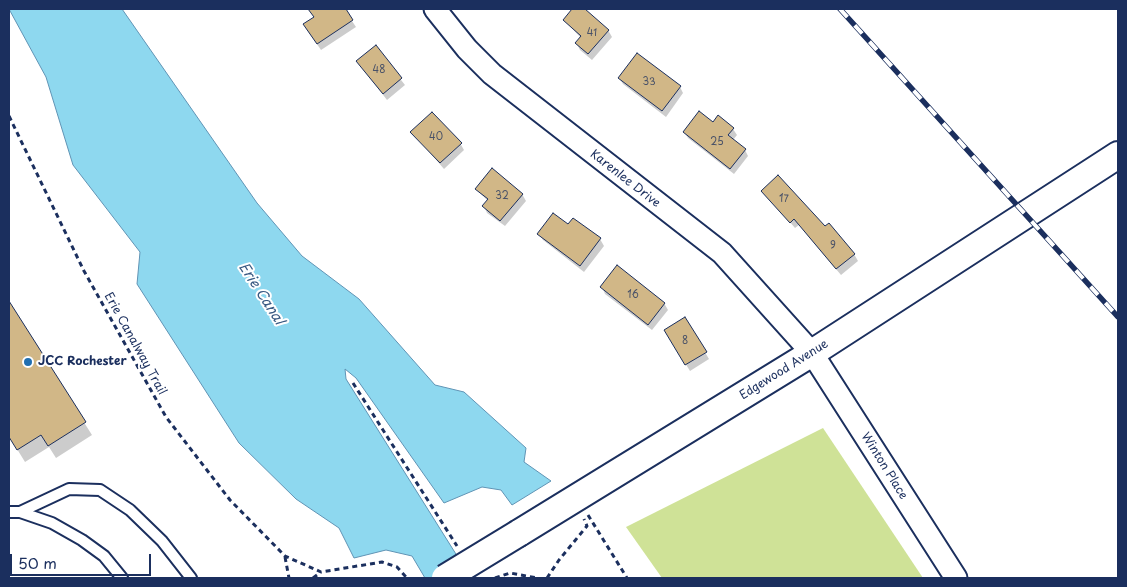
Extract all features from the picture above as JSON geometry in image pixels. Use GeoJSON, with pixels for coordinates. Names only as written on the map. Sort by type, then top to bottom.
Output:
{"type":"FeatureCollection","features":[{"type":"Feature","properties":{"kind":"street","name":"Karenlee Drive"},"geometry":{"type":"LineString","coordinates":[[435,9],[467,48],[492,74],[722,253],[812,353]]}},
{"type":"Feature","properties":{"kind":"street","name":"Edgewood Avenue"},"geometry":{"type":"LineString","coordinates":[[445,578],[812,353],[1118,155]]}},
{"type":"Feature","properties":{"kind":"street","name":"Winton Place"},"geometry":{"type":"LineString","coordinates":[[812,353],[956,578]]}},
{"type":"Feature","properties":{"kind":"lane"},"geometry":{"type":"LineString","coordinates":[[20,512],[70,488],[100,490],[130,510],[162,541],[191,578]]}},
{"type":"Feature","properties":{"kind":"lane"},"geometry":{"type":"LineString","coordinates":[[9,512],[20,512],[52,523],[82,540],[104,556],[122,578]]}},
{"type":"Feature","properties":{"kind":"path","name":"Erie Canalway Trail"},"geometry":{"type":"LineString","coordinates":[[9,116],[84,271],[166,417],[230,500],[285,556],[321,572]]}},
{"type":"Feature","properties":{"kind":"path"},"geometry":{"type":"LineString","coordinates":[[353,383],[462,554]]}},
{"type":"Feature","properties":{"kind":"path"},"geometry":{"type":"LineString","coordinates":[[547,578],[587,526],[576,497]]}},
{"type":"Feature","properties":{"kind":"path"},"geometry":{"type":"LineString","coordinates":[[576,497],[627,578]]}},
{"type":"Feature","properties":{"kind":"path"},"geometry":{"type":"LineString","coordinates":[[285,556],[289,578]]}},
{"type":"Feature","properties":{"kind":"path"},"geometry":{"type":"LineString","coordinates":[[313,578],[321,572],[382,562],[397,567],[407,578]]}},
{"type":"Feature","properties":{"kind":"path"},"geometry":{"type":"LineString","coordinates":[[495,578],[510,573],[537,578]]}},
{"type":"Feature","properties":{"kind":"green space"},"geometry":{"type":"Polygon","coordinates":[[[823,428],[923,578],[662,578],[626,527],[823,428]]]}},
{"type":"Feature","properties":{"kind":"water","name":"Erie Canal"},"geometry":{"type":"Polygon","coordinates":[[[9,9],[122,9],[257,203],[302,256],[359,299],[435,385],[464,392],[526,448],[524,462],[551,481],[512,505],[501,490],[482,487],[444,503],[356,378],[345,369],[346,379],[471,578],[425,578],[412,556],[386,550],[354,558],[339,528],[296,499],[239,443],[137,284],[140,252],[73,165],[46,77],[9,9]]]}},
{"type":"Feature","properties":{"kind":"building"},"geometry":{"type":"Polygon","coordinates":[[[308,9],[346,9],[353,20],[317,44],[303,24],[314,17],[308,9]]]}},
{"type":"Feature","properties":{"kind":"building"},"geometry":{"type":"Polygon","coordinates":[[[572,9],[585,9],[609,30],[588,54],[575,43],[581,36],[563,20],[572,9]]]}},
{"type":"Feature","properties":{"kind":"building"},"geometry":{"type":"Polygon","coordinates":[[[376,45],[402,78],[383,94],[356,61],[376,45]]]}},
{"type":"Feature","properties":{"kind":"building"},"geometry":{"type":"Polygon","coordinates":[[[637,53],[681,86],[662,111],[618,78],[637,53]]]}},
{"type":"Feature","properties":{"kind":"building"},"geometry":{"type":"Polygon","coordinates":[[[699,111],[713,122],[718,115],[734,128],[728,135],[746,149],[730,169],[683,132],[699,111]]]}},
{"type":"Feature","properties":{"kind":"building"},"geometry":{"type":"Polygon","coordinates":[[[432,112],[462,143],[440,163],[410,132],[432,112]]]}},
{"type":"Feature","properties":{"kind":"building"},"geometry":{"type":"Polygon","coordinates":[[[492,168],[523,194],[500,221],[482,206],[488,199],[475,189],[492,168]]]}},
{"type":"Feature","properties":{"kind":"building"},"geometry":{"type":"Polygon","coordinates":[[[778,175],[825,226],[829,223],[855,254],[836,269],[794,219],[790,223],[761,191],[778,175]]]}},
{"type":"Feature","properties":{"kind":"building"},"geometry":{"type":"Polygon","coordinates":[[[553,213],[568,224],[573,218],[601,238],[580,266],[537,234],[553,213]]]}},
{"type":"Feature","properties":{"kind":"building"},"geometry":{"type":"Polygon","coordinates":[[[617,265],[665,303],[648,325],[600,287],[617,265]]]}},
{"type":"Feature","properties":{"kind":"building","name":"JCC Rochester"},"geometry":{"type":"Polygon","coordinates":[[[9,301],[86,422],[48,446],[41,435],[17,450],[9,437],[9,301]]]}},
{"type":"Feature","properties":{"kind":"building"},"geometry":{"type":"Polygon","coordinates":[[[685,317],[707,352],[685,365],[664,330],[685,317]]]}},
{"type":"Feature","properties":{"kind":"railway"},"geometry":{"type":"LineString","coordinates":[[840,9],[1118,317]]}},
{"type":"Feature","properties":{"kind":"place","name":"JCC Rochester"},"geometry":{"type":"Point","coordinates":[28,362]}}]}
